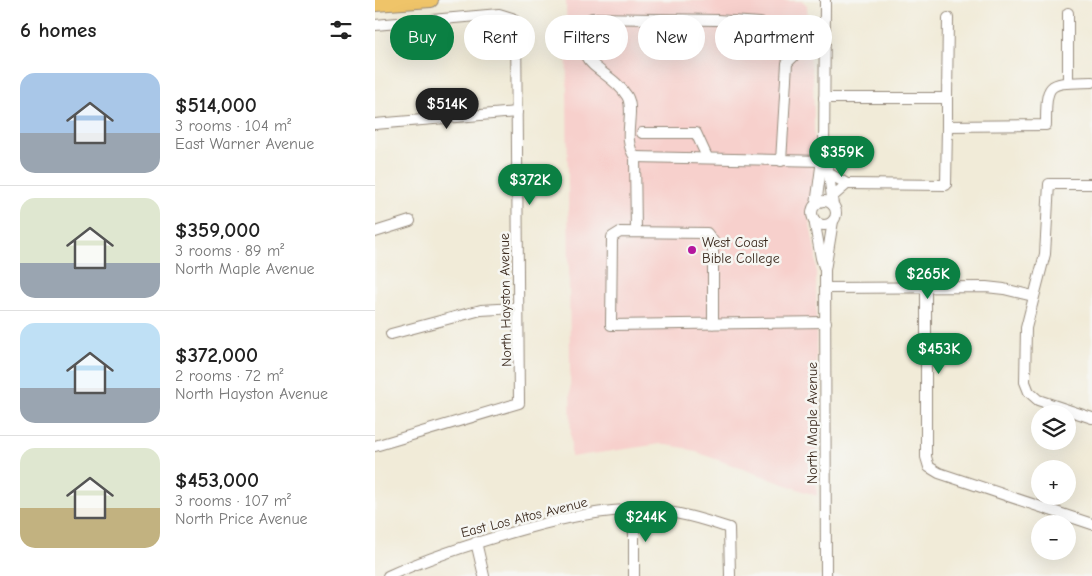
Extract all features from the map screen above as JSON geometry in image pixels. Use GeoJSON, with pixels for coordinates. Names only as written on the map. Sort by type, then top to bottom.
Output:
{"type":"FeatureCollection","features":[{"type":"Feature","properties":{"kind":"main road"},"geometry":{"type":"LineString","coordinates":[[375,4],[431,0]]}},
{"type":"Feature","properties":{"kind":"street","name":"North Maple Avenue"},"geometry":{"type":"LineString","coordinates":[[825,0],[825,15]]}},
{"type":"Feature","properties":{"kind":"street","name":"North Hayston Avenue"},"geometry":{"type":"LineString","coordinates":[[375,24],[499,14],[512,18],[517,28],[519,402],[375,446]]}},
{"type":"Feature","properties":{"kind":"street"},"geometry":{"type":"LineString","coordinates":[[1068,82],[1069,14]]}},
{"type":"Feature","properties":{"kind":"street"},"geometry":{"type":"LineString","coordinates":[[636,232],[635,156],[629,149],[629,99],[622,89],[591,65],[584,55],[583,40],[586,21],[592,18],[715,20]]}},
{"type":"Feature","properties":{"kind":"street"},"geometry":{"type":"LineString","coordinates":[[828,173],[847,184],[947,185],[948,18]]}},
{"type":"Feature","properties":{"kind":"street"},"geometry":{"type":"LineString","coordinates":[[781,161],[787,63],[790,60]]}},
{"type":"Feature","properties":{"kind":"street","name":"North Maple Avenue"},"geometry":{"type":"LineString","coordinates":[[825,60],[824,161],[828,173],[832,201],[836,211],[825,270],[826,576]]}},
{"type":"Feature","properties":{"kind":"street"},"geometry":{"type":"LineString","coordinates":[[947,126],[1046,125],[1046,97],[1049,90],[1059,83],[1092,82]]}},
{"type":"Feature","properties":{"kind":"street"},"geometry":{"type":"LineString","coordinates":[[824,98],[947,98]]}},
{"type":"Feature","properties":{"kind":"street"},"geometry":{"type":"LineString","coordinates":[[375,124],[517,112]]}},
{"type":"Feature","properties":{"kind":"street"},"geometry":{"type":"LineString","coordinates":[[642,133],[696,133],[707,157]]}},
{"type":"Feature","properties":{"kind":"street"},"geometry":{"type":"LineString","coordinates":[[635,156],[824,161]]}},
{"type":"Feature","properties":{"kind":"street","name":"North Maple Avenue"},"geometry":{"type":"LineString","coordinates":[[824,161],[821,167],[816,205],[813,211],[821,258],[825,270]]}},
{"type":"Feature","properties":{"kind":"street"},"geometry":{"type":"LineString","coordinates":[[816,205],[823,201],[832,201],[847,184]]}},
{"type":"Feature","properties":{"kind":"street"},"geometry":{"type":"LineString","coordinates":[[1092,184],[1049,184],[1045,254],[1033,296],[1026,341],[1025,382],[1029,392],[1039,400],[1092,418]]}},
{"type":"Feature","properties":{"kind":"street"},"geometry":{"type":"LineString","coordinates":[[814,219],[823,224],[833,221]]}},
{"type":"Feature","properties":{"kind":"street"},"geometry":{"type":"LineString","coordinates":[[375,232],[410,221]]}},
{"type":"Feature","properties":{"kind":"street"},"geometry":{"type":"LineString","coordinates":[[713,324],[712,237],[702,231],[620,232],[615,234],[610,240],[611,325],[713,324],[826,322]]}},
{"type":"Feature","properties":{"kind":"street"},"geometry":{"type":"LineString","coordinates":[[826,288],[995,288],[1033,296]]}},
{"type":"Feature","properties":{"kind":"street"},"geometry":{"type":"LineString","coordinates":[[926,288],[926,457],[929,467],[939,473],[1092,524]]}},
{"type":"Feature","properties":{"kind":"street"},"geometry":{"type":"LineString","coordinates":[[391,334],[481,310],[518,308]]}},
{"type":"Feature","properties":{"kind":"street"},"geometry":{"type":"LineString","coordinates":[[634,509],[634,576]]}},
{"type":"Feature","properties":{"kind":"street","name":"East Los Altos Avenue"},"geometry":{"type":"LineString","coordinates":[[388,576],[428,558],[476,542],[558,520],[634,509],[679,514],[729,528],[729,576]]}},
{"type":"Feature","properties":{"kind":"street"},"geometry":{"type":"LineString","coordinates":[[476,542],[484,576]]}},
{"type":"Feature","properties":{"kind":"shaded area","name":"West Coast Bible College"},"geometry":{"type":"Polygon","coordinates":[[[566,0],[801,1],[807,5],[807,15],[715,15],[715,60],[810,60],[813,78],[815,169],[808,214],[816,256],[817,496],[685,448],[660,444],[571,457],[567,60],[628,60],[628,15],[566,15],[566,0]]]}},
{"type":"Feature","properties":{"kind":"place","name":"West Coast Bible College"},"geometry":{"type":"Point","coordinates":[692,250]}}]}
